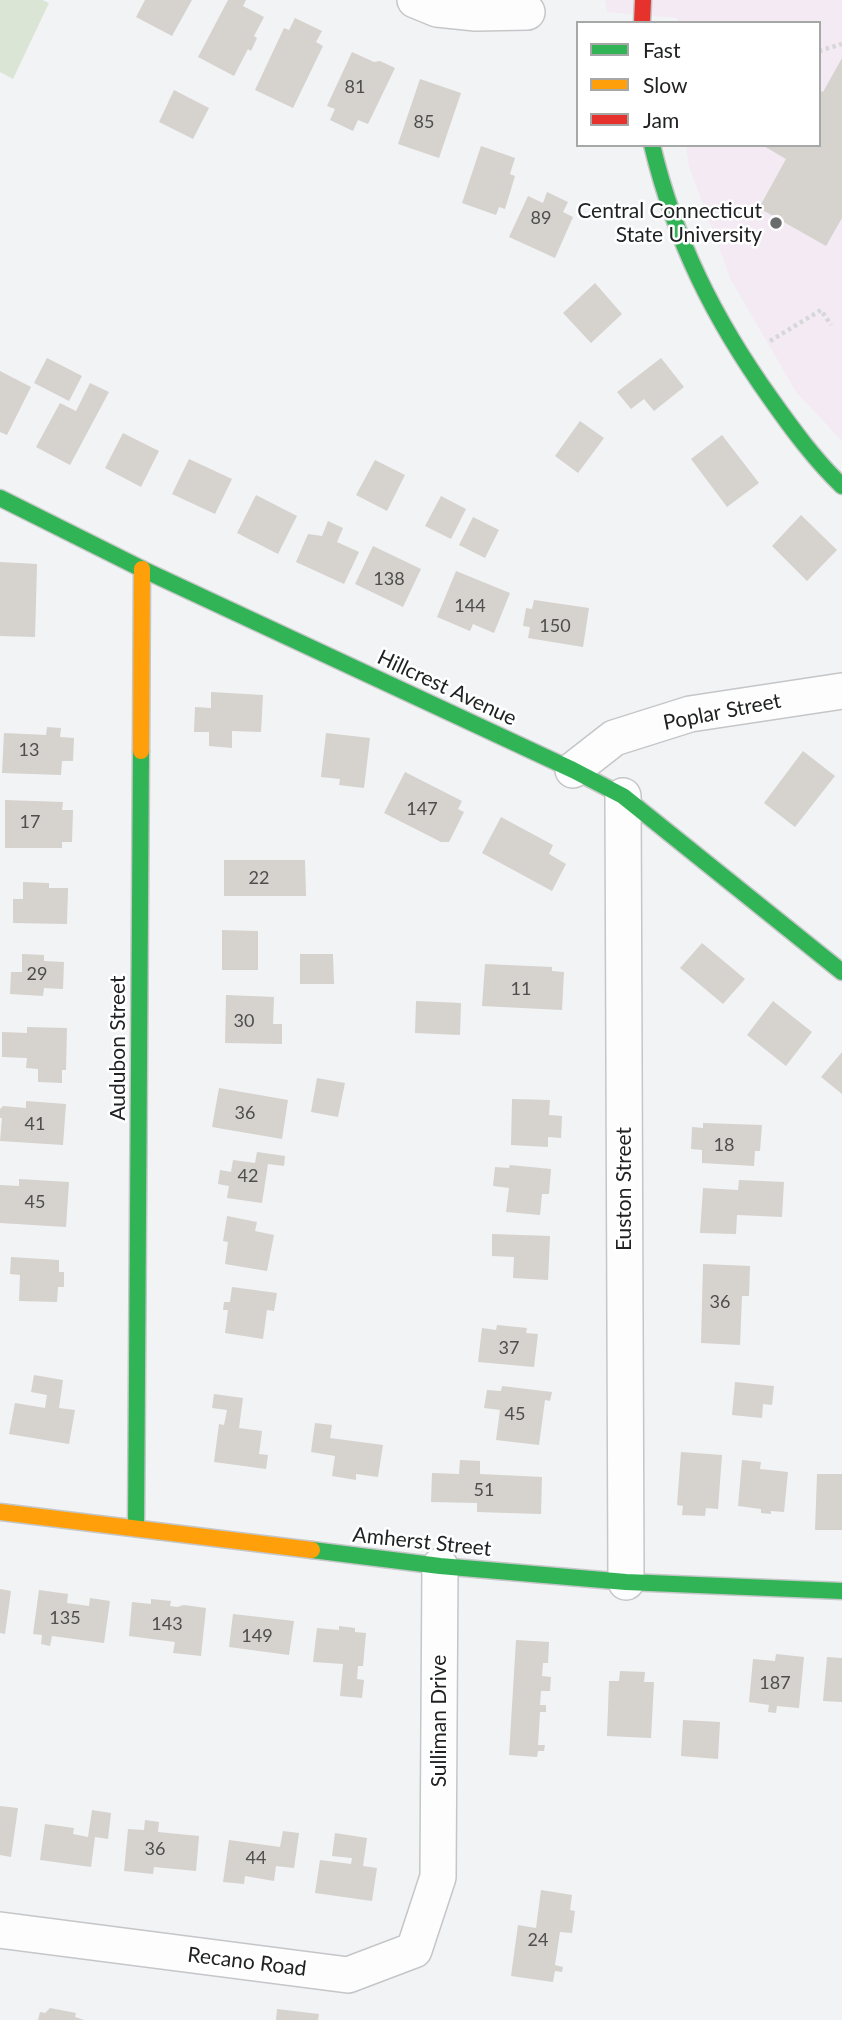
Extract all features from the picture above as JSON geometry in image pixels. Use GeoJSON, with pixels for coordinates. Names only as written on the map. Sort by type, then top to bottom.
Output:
{"type":"FeatureCollection","features":[{"type":"Feature","properties":{"kind":"street"},"geometry":{"type":"LineString","coordinates":[[415,0],[437,9],[476,13],[527,12]]}},
{"type":"Feature","properties":{"kind":"street"},"geometry":{"type":"LineString","coordinates":[[642,21],[643,0]]}},
{"type":"Feature","properties":{"kind":"street"},"geometry":{"type":"LineString","coordinates":[[652,147],[674,226],[710,303],[760,385],[798,436],[842,486]]}},
{"type":"Feature","properties":{"kind":"street","name":"Hillcrest Avenue"},"geometry":{"type":"LineString","coordinates":[[0,498],[142,569],[623,796],[842,972]]}},
{"type":"Feature","properties":{"kind":"street","name":"Audubon Street"},"geometry":{"type":"LineString","coordinates":[[136,1528],[142,569]]}},
{"type":"Feature","properties":{"kind":"street","name":"Poplar Street"},"geometry":{"type":"LineString","coordinates":[[572,770],[614,738],[690,714],[842,691]]}},
{"type":"Feature","properties":{"kind":"street","name":"Euston Street"},"geometry":{"type":"LineString","coordinates":[[623,796],[626,1581]]}},
{"type":"Feature","properties":{"kind":"street","name":"Amherst Street"},"geometry":{"type":"LineString","coordinates":[[0,1512],[440,1566],[626,1581],[842,1591]]}},
{"type":"Feature","properties":{"kind":"street","name":"Sulliman Drive"},"geometry":{"type":"LineString","coordinates":[[438,1877],[440,1566]]}},
{"type":"Feature","properties":{"kind":"street","name":"Recano Road"},"geometry":{"type":"LineString","coordinates":[[0,1930],[348,1975],[414,1950],[438,1877]]}},
{"type":"Feature","properties":{"kind":"path"},"geometry":{"type":"LineString","coordinates":[[821,50],[842,44]]}},
{"type":"Feature","properties":{"kind":"path"},"geometry":{"type":"LineString","coordinates":[[767,344],[821,310],[831,325]]}},
{"type":"Feature","properties":{"kind":"shaded area","name":"Central Connecticut State University"},"geometry":{"type":"Polygon","coordinates":[[[605,0],[842,0],[842,441],[796,392],[731,280],[689,167],[686,147],[821,147],[821,21],[677,21],[677,18],[607,12],[605,0]]]}},
{"type":"Feature","properties":{"kind":"green space"},"geometry":{"type":"Polygon","coordinates":[[[0,0],[42,0],[49,3],[13,79],[0,72],[0,0]]]}},
{"type":"Feature","properties":{"kind":"building"},"geometry":{"type":"Polygon","coordinates":[[[145,0],[192,0],[172,36],[136,17],[145,0]]]}},
{"type":"Feature","properties":{"kind":"building"},"geometry":{"type":"Polygon","coordinates":[[[228,0],[246,0],[243,6],[264,17],[254,36],[257,38],[251,51],[248,49],[234,76],[198,57],[228,0]]]}},
{"type":"Feature","properties":{"kind":"building"},"geometry":{"type":"Polygon","coordinates":[[[295,18],[322,31],[316,42],[323,46],[293,108],[255,90],[284,28],[289,30],[295,18]]]}},
{"type":"Feature","properties":{"kind":"building"},"geometry":{"type":"Polygon","coordinates":[[[352,52],[395,68],[368,124],[358,120],[353,131],[330,120],[335,109],[327,106],[352,52]]]}},
{"type":"Feature","properties":{"kind":"building"},"geometry":{"type":"Polygon","coordinates":[[[842,58],[842,218],[826,246],[759,208],[786,159],[765,147],[821,147],[821,91],[823,92],[842,58]]]}},
{"type":"Feature","properties":{"kind":"building"},"geometry":{"type":"Polygon","coordinates":[[[420,79],[461,93],[439,158],[398,144],[420,79]]]}},
{"type":"Feature","properties":{"kind":"building"},"geometry":{"type":"Polygon","coordinates":[[[174,90],[209,108],[193,139],[159,122],[174,90]]]}},
{"type":"Feature","properties":{"kind":"building"},"geometry":{"type":"Polygon","coordinates":[[[481,146],[515,158],[510,174],[515,176],[505,209],[499,207],[496,215],[462,203],[481,146]]]}},
{"type":"Feature","properties":{"kind":"building"},"geometry":{"type":"Polygon","coordinates":[[[547,192],[568,202],[563,212],[573,217],[555,258],[509,237],[528,196],[543,203],[547,192]]]}},
{"type":"Feature","properties":{"kind":"building"},"geometry":{"type":"Polygon","coordinates":[[[595,283],[622,314],[591,343],[563,313],[595,283]]]}},
{"type":"Feature","properties":{"kind":"building"},"geometry":{"type":"Polygon","coordinates":[[[47,358],[82,376],[69,401],[34,383],[47,358]]]}},
{"type":"Feature","properties":{"kind":"building"},"geometry":{"type":"Polygon","coordinates":[[[661,358],[684,387],[654,411],[644,399],[631,409],[617,392],[661,358]]]}},
{"type":"Feature","properties":{"kind":"building"},"geometry":{"type":"Polygon","coordinates":[[[0,371],[31,387],[7,435],[0,432],[0,371]]]}},
{"type":"Feature","properties":{"kind":"building"},"geometry":{"type":"Polygon","coordinates":[[[90,383],[109,392],[70,465],[36,447],[60,403],[76,411],[90,383]]]}},
{"type":"Feature","properties":{"kind":"building"},"geometry":{"type":"Polygon","coordinates":[[[580,421],[604,438],[578,473],[555,456],[580,421]]]}},
{"type":"Feature","properties":{"kind":"building"},"geometry":{"type":"Polygon","coordinates":[[[123,433],[159,451],[141,487],[105,468],[123,433]]]}},
{"type":"Feature","properties":{"kind":"building"},"geometry":{"type":"Polygon","coordinates":[[[722,435],[759,483],[727,507],[691,459],[722,435]]]}},
{"type":"Feature","properties":{"kind":"building"},"geometry":{"type":"Polygon","coordinates":[[[189,459],[232,479],[215,514],[172,494],[189,459]]]}},
{"type":"Feature","properties":{"kind":"building"},"geometry":{"type":"Polygon","coordinates":[[[375,460],[405,475],[387,511],[356,495],[375,460]]]}},
{"type":"Feature","properties":{"kind":"building"},"geometry":{"type":"Polygon","coordinates":[[[256,495],[297,516],[278,554],[237,533],[256,495]]]}},
{"type":"Feature","properties":{"kind":"building"},"geometry":{"type":"Polygon","coordinates":[[[441,496],[466,509],[451,539],[425,526],[441,496]]]}},
{"type":"Feature","properties":{"kind":"building"},"geometry":{"type":"Polygon","coordinates":[[[801,515],[837,550],[807,581],[772,546],[801,515]]]}},
{"type":"Feature","properties":{"kind":"building"},"geometry":{"type":"Polygon","coordinates":[[[473,517],[499,530],[485,558],[459,545],[473,517]]]}},
{"type":"Feature","properties":{"kind":"building"},"geometry":{"type":"Polygon","coordinates":[[[328,521],[343,528],[337,542],[359,552],[344,584],[296,562],[308,534],[322,536],[328,521]]]}},
{"type":"Feature","properties":{"kind":"building"},"geometry":{"type":"Polygon","coordinates":[[[373,546],[421,569],[403,607],[355,584],[373,546]]]}},
{"type":"Feature","properties":{"kind":"building"},"geometry":{"type":"Polygon","coordinates":[[[0,562],[37,564],[35,637],[0,636],[0,562]]]}},
{"type":"Feature","properties":{"kind":"building"},"geometry":{"type":"Polygon","coordinates":[[[456,571],[510,593],[494,633],[473,624],[470,631],[437,617],[456,571]]]}},
{"type":"Feature","properties":{"kind":"building"},"geometry":{"type":"Polygon","coordinates":[[[534,600],[589,608],[583,647],[528,638],[530,627],[523,626],[526,608],[532,609],[534,600]]]}},
{"type":"Feature","properties":{"kind":"building"},"geometry":{"type":"Polygon","coordinates":[[[211,692],[263,695],[261,732],[232,731],[232,748],[209,746],[209,732],[194,732],[195,707],[211,708],[211,692]]]}},
{"type":"Feature","properties":{"kind":"building"},"geometry":{"type":"Polygon","coordinates":[[[47,727],[61,728],[60,737],[74,738],[73,761],[62,761],[61,775],[2,773],[4,733],[46,735],[47,727]]]}},
{"type":"Feature","properties":{"kind":"building"},"geometry":{"type":"Polygon","coordinates":[[[326,733],[370,738],[364,788],[339,785],[340,779],[321,777],[326,733]]]}},
{"type":"Feature","properties":{"kind":"building"},"geometry":{"type":"Polygon","coordinates":[[[803,751],[835,776],[795,827],[764,803],[803,751]]]}},
{"type":"Feature","properties":{"kind":"building"},"geometry":{"type":"Polygon","coordinates":[[[405,772],[462,801],[458,809],[464,812],[449,842],[441,842],[384,813],[405,772]]]}},
{"type":"Feature","properties":{"kind":"building"},"geometry":{"type":"Polygon","coordinates":[[[5,800],[63,802],[62,810],[73,810],[72,842],[62,842],[62,848],[5,848],[5,800]]]}},
{"type":"Feature","properties":{"kind":"building"},"geometry":{"type":"Polygon","coordinates":[[[501,817],[553,845],[549,854],[566,864],[552,891],[482,853],[501,817]]]}},
{"type":"Feature","properties":{"kind":"building"},"geometry":{"type":"Polygon","coordinates":[[[224,860],[305,860],[306,896],[224,896],[224,860]]]}},
{"type":"Feature","properties":{"kind":"building"},"geometry":{"type":"Polygon","coordinates":[[[23,882],[49,883],[49,888],[68,888],[67,924],[13,923],[13,899],[23,899],[23,882]]]}},
{"type":"Feature","properties":{"kind":"building"},"geometry":{"type":"Polygon","coordinates":[[[222,930],[258,931],[258,970],[222,970],[222,930]]]}},
{"type":"Feature","properties":{"kind":"building"},"geometry":{"type":"Polygon","coordinates":[[[702,943],[745,979],[723,1004],[680,968],[702,943]]]}},
{"type":"Feature","properties":{"kind":"building"},"geometry":{"type":"Polygon","coordinates":[[[22,954],[44,955],[44,961],[64,962],[63,989],[44,988],[43,996],[10,994],[11,972],[22,972],[22,954]]]}},
{"type":"Feature","properties":{"kind":"building"},"geometry":{"type":"Polygon","coordinates":[[[300,954],[333,954],[334,984],[300,984],[300,954]]]}},
{"type":"Feature","properties":{"kind":"building"},"geometry":{"type":"Polygon","coordinates":[[[485,964],[552,967],[552,971],[564,972],[562,1010],[482,1006],[485,964]]]}},
{"type":"Feature","properties":{"kind":"building"},"geometry":{"type":"Polygon","coordinates":[[[226,995],[274,997],[273,1024],[282,1024],[282,1044],[225,1043],[226,995]]]}},
{"type":"Feature","properties":{"kind":"building"},"geometry":{"type":"Polygon","coordinates":[[[416,1001],[461,1003],[460,1035],[415,1033],[416,1001]]]}},
{"type":"Feature","properties":{"kind":"building"},"geometry":{"type":"Polygon","coordinates":[[[773,1001],[812,1032],[786,1066],[747,1035],[773,1001]]]}},
{"type":"Feature","properties":{"kind":"building"},"geometry":{"type":"Polygon","coordinates":[[[27,1027],[67,1028],[66,1070],[62,1070],[62,1083],[38,1082],[38,1069],[26,1068],[27,1058],[2,1057],[2,1032],[27,1033],[27,1027]]]}},
{"type":"Feature","properties":{"kind":"building"},"geometry":{"type":"Polygon","coordinates":[[[842,1052],[842,1094],[821,1077],[842,1052]]]}},
{"type":"Feature","properties":{"kind":"building"},"geometry":{"type":"Polygon","coordinates":[[[317,1078],[345,1083],[338,1117],[311,1112],[317,1078]]]}},
{"type":"Feature","properties":{"kind":"building"},"geometry":{"type":"Polygon","coordinates":[[[219,1088],[288,1100],[282,1139],[212,1127],[219,1088]]]}},
{"type":"Feature","properties":{"kind":"building"},"geometry":{"type":"Polygon","coordinates":[[[512,1099],[550,1100],[549,1115],[562,1116],[561,1138],[548,1137],[548,1147],[511,1145],[512,1099]]]}},
{"type":"Feature","properties":{"kind":"building"},"geometry":{"type":"Polygon","coordinates":[[[26,1101],[66,1104],[63,1145],[0,1141],[0,1109],[3,1106],[26,1108],[26,1101]]]}},
{"type":"Feature","properties":{"kind":"building"},"geometry":{"type":"Polygon","coordinates":[[[703,1123],[762,1125],[760,1151],[755,1151],[754,1166],[702,1163],[702,1150],[691,1149],[692,1127],[703,1128],[703,1123]]]}},
{"type":"Feature","properties":{"kind":"building"},"geometry":{"type":"Polygon","coordinates":[[[257,1152],[285,1156],[284,1166],[268,1164],[262,1203],[227,1198],[229,1186],[218,1184],[220,1170],[231,1172],[233,1160],[255,1163],[257,1152]]]}},
{"type":"Feature","properties":{"kind":"building"},"geometry":{"type":"Polygon","coordinates":[[[510,1165],[551,1169],[549,1194],[542,1194],[540,1215],[506,1212],[509,1188],[493,1186],[495,1167],[509,1168],[510,1165]]]}},
{"type":"Feature","properties":{"kind":"building"},"geometry":{"type":"Polygon","coordinates":[[[19,1179],[69,1182],[66,1227],[0,1223],[0,1185],[19,1186],[19,1179]]]}},
{"type":"Feature","properties":{"kind":"building"},"geometry":{"type":"Polygon","coordinates":[[[739,1180],[784,1182],[782,1217],[737,1215],[736,1234],[700,1233],[703,1188],[738,1190],[739,1180]]]}},
{"type":"Feature","properties":{"kind":"building"},"geometry":{"type":"Polygon","coordinates":[[[227,1216],[257,1222],[255,1231],[274,1235],[267,1271],[225,1264],[228,1242],[223,1241],[227,1216]]]}},
{"type":"Feature","properties":{"kind":"building"},"geometry":{"type":"Polygon","coordinates":[[[492,1234],[550,1236],[548,1280],[513,1278],[514,1257],[492,1256],[492,1234]]]}},
{"type":"Feature","properties":{"kind":"building"},"geometry":{"type":"Polygon","coordinates":[[[11,1257],[59,1260],[59,1272],[64,1272],[64,1287],[58,1287],[57,1302],[19,1301],[20,1275],[10,1274],[11,1257]]]}},
{"type":"Feature","properties":{"kind":"building"},"geometry":{"type":"Polygon","coordinates":[[[703,1264],[750,1266],[749,1296],[742,1296],[740,1345],[701,1343],[703,1264]]]}},
{"type":"Feature","properties":{"kind":"building"},"geometry":{"type":"Polygon","coordinates":[[[232,1287],[277,1293],[274,1311],[267,1310],[263,1339],[225,1333],[228,1310],[223,1310],[224,1302],[230,1302],[232,1287]]]}},
{"type":"Feature","properties":{"kind":"building"},"geometry":{"type":"Polygon","coordinates":[[[497,1325],[527,1328],[526,1333],[538,1334],[534,1367],[478,1362],[482,1328],[496,1330],[497,1325]]]}},
{"type":"Feature","properties":{"kind":"building"},"geometry":{"type":"Polygon","coordinates":[[[34,1375],[63,1380],[59,1408],[75,1410],[69,1444],[9,1434],[15,1403],[45,1408],[47,1395],[31,1392],[34,1375]]]}},
{"type":"Feature","properties":{"kind":"building"},"geometry":{"type":"Polygon","coordinates":[[[735,1382],[774,1386],[772,1405],[763,1404],[762,1418],[732,1415],[735,1382]]]}},
{"type":"Feature","properties":{"kind":"building"},"geometry":{"type":"Polygon","coordinates":[[[502,1386],[552,1392],[550,1401],[545,1400],[539,1445],[496,1440],[500,1410],[484,1408],[487,1390],[501,1391],[502,1386]]]}},
{"type":"Feature","properties":{"kind":"building"},"geometry":{"type":"Polygon","coordinates":[[[214,1394],[243,1398],[239,1428],[262,1431],[259,1454],[268,1455],[266,1469],[214,1462],[219,1424],[224,1425],[227,1410],[212,1408],[214,1394]]]}},
{"type":"Feature","properties":{"kind":"building"},"geometry":{"type":"Polygon","coordinates":[[[315,1423],[332,1425],[330,1438],[383,1445],[378,1477],[356,1474],[356,1480],[332,1476],[335,1456],[311,1452],[315,1423]]]}},
{"type":"Feature","properties":{"kind":"building"},"geometry":{"type":"Polygon","coordinates":[[[681,1452],[722,1455],[718,1509],[706,1508],[705,1516],[682,1515],[683,1506],[677,1505],[681,1452]]]}},
{"type":"Feature","properties":{"kind":"building"},"geometry":{"type":"Polygon","coordinates":[[[460,1460],[480,1461],[480,1474],[542,1477],[541,1514],[477,1512],[477,1503],[431,1502],[432,1473],[459,1474],[460,1460]]]}},
{"type":"Feature","properties":{"kind":"building"},"geometry":{"type":"Polygon","coordinates":[[[742,1460],[761,1462],[760,1469],[788,1472],[784,1512],[761,1513],[761,1509],[738,1506],[742,1460]]]}},
{"type":"Feature","properties":{"kind":"building"},"geometry":{"type":"Polygon","coordinates":[[[817,1474],[842,1474],[842,1530],[815,1530],[817,1474]]]}},
{"type":"Feature","properties":{"kind":"building"},"geometry":{"type":"Polygon","coordinates":[[[0,1589],[11,1591],[5,1634],[0,1633],[0,1589]]]}},
{"type":"Feature","properties":{"kind":"building"},"geometry":{"type":"Polygon","coordinates":[[[39,1590],[68,1594],[67,1603],[89,1606],[90,1598],[110,1601],[104,1643],[52,1636],[50,1646],[41,1644],[42,1635],[33,1634],[39,1590]]]}},
{"type":"Feature","properties":{"kind":"building"},"geometry":{"type":"Polygon","coordinates":[[[151,1599],[171,1601],[170,1606],[206,1608],[201,1656],[173,1653],[175,1642],[129,1636],[132,1602],[151,1604],[151,1599]]]}},
{"type":"Feature","properties":{"kind":"building"},"geometry":{"type":"Polygon","coordinates":[[[233,1614],[294,1621],[289,1655],[229,1647],[233,1614]]]}},
{"type":"Feature","properties":{"kind":"building"},"geometry":{"type":"Polygon","coordinates":[[[339,1626],[366,1633],[363,1666],[358,1666],[357,1679],[364,1680],[362,1698],[340,1696],[343,1664],[313,1662],[317,1628],[339,1630],[339,1626]]]}},
{"type":"Feature","properties":{"kind":"building"},"geometry":{"type":"Polygon","coordinates":[[[516,1640],[549,1642],[548,1663],[543,1663],[542,1676],[551,1677],[550,1691],[541,1691],[540,1705],[546,1705],[546,1712],[540,1712],[538,1745],[545,1745],[544,1751],[538,1751],[537,1757],[509,1755],[516,1640]]]}},
{"type":"Feature","properties":{"kind":"building"},"geometry":{"type":"Polygon","coordinates":[[[776,1654],[804,1657],[799,1708],[777,1706],[776,1713],[768,1712],[769,1705],[749,1702],[753,1659],[775,1661],[776,1654]]]}},
{"type":"Feature","properties":{"kind":"building"},"geometry":{"type":"Polygon","coordinates":[[[827,1657],[842,1658],[842,1702],[823,1701],[827,1657]]]}},
{"type":"Feature","properties":{"kind":"building"},"geometry":{"type":"Polygon","coordinates":[[[620,1671],[645,1672],[644,1682],[654,1682],[651,1738],[607,1736],[609,1681],[619,1681],[620,1671]]]}},
{"type":"Feature","properties":{"kind":"building"},"geometry":{"type":"Polygon","coordinates":[[[683,1720],[720,1722],[718,1759],[681,1756],[683,1720]]]}},
{"type":"Feature","properties":{"kind":"building"},"geometry":{"type":"Polygon","coordinates":[[[0,1806],[18,1808],[11,1857],[0,1855],[0,1806]]]}},
{"type":"Feature","properties":{"kind":"building"},"geometry":{"type":"Polygon","coordinates":[[[92,1810],[111,1813],[108,1839],[95,1837],[91,1867],[40,1860],[45,1824],[74,1828],[73,1834],[88,1837],[92,1810]]]}},
{"type":"Feature","properties":{"kind":"building"},"geometry":{"type":"Polygon","coordinates":[[[145,1820],[159,1822],[158,1832],[199,1836],[196,1871],[154,1867],[153,1874],[124,1871],[128,1829],[144,1830],[145,1820]]]}},
{"type":"Feature","properties":{"kind":"building"},"geometry":{"type":"Polygon","coordinates":[[[283,1831],[299,1833],[294,1868],[276,1866],[274,1881],[245,1876],[244,1884],[223,1882],[229,1840],[280,1847],[283,1831]]]}},
{"type":"Feature","properties":{"kind":"building"},"geometry":{"type":"Polygon","coordinates":[[[335,1833],[367,1838],[363,1866],[377,1868],[372,1901],[315,1893],[320,1860],[351,1864],[352,1858],[332,1856],[335,1833]]]}},
{"type":"Feature","properties":{"kind":"building"},"geometry":{"type":"Polygon","coordinates":[[[541,1890],[572,1895],[570,1910],[575,1911],[572,1933],[560,1932],[555,1965],[563,1967],[562,1972],[555,1971],[553,1982],[511,1976],[518,1925],[536,1928],[541,1890]]]}},
{"type":"Feature","properties":{"kind":"building"},"geometry":{"type":"Polygon","coordinates":[[[50,2008],[76,2013],[75,2017],[84,2020],[38,2020],[40,2012],[45,2013],[50,2008]]]}},
{"type":"Feature","properties":{"kind":"building"},"geometry":{"type":"Polygon","coordinates":[[[277,2009],[319,2014],[318,2020],[276,2020],[277,2009]]]}},
{"type":"Feature","properties":{"kind":"traffic: fast"},"geometry":{"type":"LineString","coordinates":[[653,147],[672,214],[714,309],[779,411],[813,455],[842,486]]}},
{"type":"Feature","properties":{"kind":"traffic: fast"},"geometry":{"type":"LineString","coordinates":[[0,498],[142,569],[573,770],[623,796],[842,972]]}},
{"type":"Feature","properties":{"kind":"traffic: fast"},"geometry":{"type":"LineString","coordinates":[[136,1528],[141,751]]}},
{"type":"Feature","properties":{"kind":"traffic: fast"},"geometry":{"type":"LineString","coordinates":[[312,1550],[440,1566],[626,1582],[842,1591]]}},
{"type":"Feature","properties":{"kind":"traffic: slow"},"geometry":{"type":"LineString","coordinates":[[141,751],[142,569]]}},
{"type":"Feature","properties":{"kind":"traffic: slow"},"geometry":{"type":"LineString","coordinates":[[0,1512],[312,1550]]}},
{"type":"Feature","properties":{"kind":"traffic: jam"},"geometry":{"type":"LineString","coordinates":[[642,21],[643,0]]}},
{"type":"Feature","properties":{"kind":"place","name":"Central Connecticut State University"},"geometry":{"type":"Point","coordinates":[776,223]}}]}
